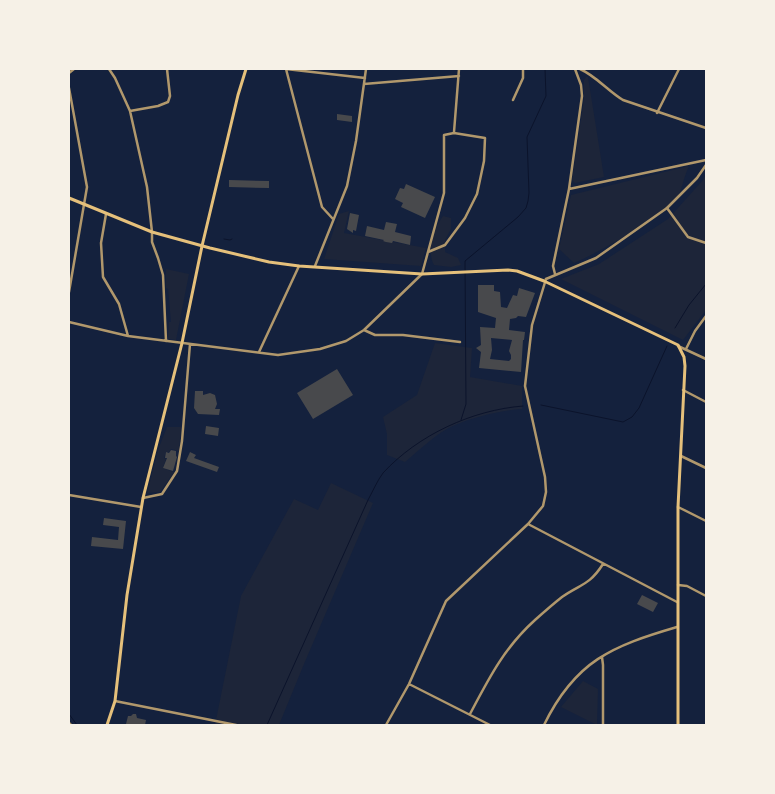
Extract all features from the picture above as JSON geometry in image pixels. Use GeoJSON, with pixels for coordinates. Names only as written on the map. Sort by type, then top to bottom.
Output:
{"type":"FeatureCollection","features":[{"type":"Feature","properties":{"kind":"main road"},"geometry":{"type":"LineString","coordinates":[[107,725],[115,701],[127,595],[141,507],[182,343],[202,246],[238,95],[246,69]]}},
{"type":"Feature","properties":{"kind":"main road"},"geometry":{"type":"LineString","coordinates":[[69,198],[152,232],[246,257],[299,266],[422,274],[517,271],[545,280],[678,345],[684,357],[685,366],[679,455],[678,725]]}},
{"type":"Feature","properties":{"kind":"street"},"geometry":{"type":"LineString","coordinates":[[69,73],[74,69]]}},
{"type":"Feature","properties":{"kind":"street"},"geometry":{"type":"LineString","coordinates":[[109,69],[116,78],[130,111],[147,186],[152,242],[163,275],[166,341]]}},
{"type":"Feature","properties":{"kind":"street"},"geometry":{"type":"LineString","coordinates":[[130,111],[158,106],[168,102],[170,96],[167,69]]}},
{"type":"Feature","properties":{"kind":"street"},"geometry":{"type":"LineString","coordinates":[[333,219],[322,207],[285,69],[365,78]]}},
{"type":"Feature","properties":{"kind":"street"},"geometry":{"type":"LineString","coordinates":[[315,266],[347,186],[356,141],[366,69]]}},
{"type":"Feature","properties":{"kind":"street"},"geometry":{"type":"LineString","coordinates":[[454,133],[459,69]]}},
{"type":"Feature","properties":{"kind":"street"},"geometry":{"type":"LineString","coordinates":[[513,100],[523,78],[523,69]]}},
{"type":"Feature","properties":{"kind":"street"},"geometry":{"type":"LineString","coordinates":[[555,274],[553,266],[569,189],[582,96],[581,85],[575,69]]}},
{"type":"Feature","properties":{"kind":"street"},"geometry":{"type":"LineString","coordinates":[[580,69],[587,72],[618,97],[706,128]]}},
{"type":"Feature","properties":{"kind":"street"},"geometry":{"type":"LineString","coordinates":[[657,112],[679,69]]}},
{"type":"Feature","properties":{"kind":"street"},"geometry":{"type":"LineString","coordinates":[[364,84],[459,76]]}},
{"type":"Feature","properties":{"kind":"street"},"geometry":{"type":"LineString","coordinates":[[69,88],[87,187],[69,292]]}},
{"type":"Feature","properties":{"kind":"street"},"geometry":{"type":"LineString","coordinates":[[69,322],[128,336],[278,355],[320,349],[346,341],[364,330],[422,274],[444,193],[444,135],[454,133],[485,138],[484,160],[478,194],[465,218],[445,245],[428,252]]}},
{"type":"Feature","properties":{"kind":"street"},"geometry":{"type":"LineString","coordinates":[[569,189],[706,160]]}},
{"type":"Feature","properties":{"kind":"street"},"geometry":{"type":"LineString","coordinates":[[386,725],[409,684],[446,602],[528,524],[544,506],[546,492],[545,477],[526,386],[532,325],[545,280],[555,274],[596,258],[667,208],[698,178],[706,165]]}},
{"type":"Feature","properties":{"kind":"street"},"geometry":{"type":"LineString","coordinates":[[667,208],[688,237],[706,244]]}},
{"type":"Feature","properties":{"kind":"street"},"geometry":{"type":"LineString","coordinates":[[106,214],[101,243],[103,276],[119,304],[128,336]]}},
{"type":"Feature","properties":{"kind":"street"},"geometry":{"type":"LineString","coordinates":[[259,352],[299,266]]}},
{"type":"Feature","properties":{"kind":"street"},"geometry":{"type":"LineString","coordinates":[[684,357],[694,331],[706,316]]}},
{"type":"Feature","properties":{"kind":"street"},"geometry":{"type":"LineString","coordinates":[[364,330],[376,335],[403,335],[460,342]]}},
{"type":"Feature","properties":{"kind":"street"},"geometry":{"type":"LineString","coordinates":[[143,498],[162,494],[177,471],[182,441],[190,344]]}},
{"type":"Feature","properties":{"kind":"street"},"geometry":{"type":"LineString","coordinates":[[678,345],[706,359]]}},
{"type":"Feature","properties":{"kind":"street"},"geometry":{"type":"LineString","coordinates":[[683,390],[706,402]]}},
{"type":"Feature","properties":{"kind":"street"},"geometry":{"type":"LineString","coordinates":[[679,455],[706,468]]}},
{"type":"Feature","properties":{"kind":"street"},"geometry":{"type":"LineString","coordinates":[[69,495],[141,507]]}},
{"type":"Feature","properties":{"kind":"street"},"geometry":{"type":"LineString","coordinates":[[678,507],[706,521]]}},
{"type":"Feature","properties":{"kind":"street"},"geometry":{"type":"LineString","coordinates":[[528,524],[678,602]]}},
{"type":"Feature","properties":{"kind":"street"},"geometry":{"type":"LineString","coordinates":[[470,714],[494,667],[526,629],[564,596],[584,586],[603,564]]}},
{"type":"Feature","properties":{"kind":"street"},"geometry":{"type":"LineString","coordinates":[[678,585],[687,586],[706,596]]}},
{"type":"Feature","properties":{"kind":"street"},"geometry":{"type":"LineString","coordinates":[[544,725],[561,693],[573,679],[602,657],[638,638],[678,626]]}},
{"type":"Feature","properties":{"kind":"street"},"geometry":{"type":"LineString","coordinates":[[602,657],[604,665],[603,725]]}},
{"type":"Feature","properties":{"kind":"street"},"geometry":{"type":"LineString","coordinates":[[409,684],[490,725]]}},
{"type":"Feature","properties":{"kind":"street"},"geometry":{"type":"LineString","coordinates":[[115,701],[236,725]]}},
{"type":"Feature","properties":{"kind":"shaded area"},"geometry":{"type":"Polygon","coordinates":[[[588,77],[604,177],[575,183],[572,180],[584,99],[584,80],[588,77]]]}},
{"type":"Feature","properties":{"kind":"shaded area"},"geometry":{"type":"Polygon","coordinates":[[[689,166],[680,192],[673,201],[632,232],[574,263],[559,249],[571,195],[689,166]]]}},
{"type":"Feature","properties":{"kind":"shaded area"},"geometry":{"type":"Polygon","coordinates":[[[706,174],[706,310],[683,340],[561,279],[599,264],[668,219],[703,180],[706,174]]]}},
{"type":"Feature","properties":{"kind":"shaded area"},"geometry":{"type":"Polygon","coordinates":[[[349,211],[344,233],[426,248],[421,266],[324,259],[339,214],[349,211]]]}},
{"type":"Feature","properties":{"kind":"shaded area"},"geometry":{"type":"Polygon","coordinates":[[[443,216],[451,218],[451,229],[445,240],[445,252],[458,258],[461,265],[451,267],[434,265],[431,253],[432,240],[443,216]]]}},
{"type":"Feature","properties":{"kind":"shaded area"},"geometry":{"type":"Polygon","coordinates":[[[166,269],[189,274],[176,340],[168,339],[169,322],[171,322],[168,289],[166,288],[166,269]]]}},
{"type":"Feature","properties":{"kind":"shaded area"},"geometry":{"type":"Polygon","coordinates":[[[435,343],[472,348],[470,377],[522,386],[522,409],[488,414],[448,428],[405,462],[387,455],[387,434],[383,417],[417,395],[435,343]]]}},
{"type":"Feature","properties":{"kind":"shaded area"},"geometry":{"type":"Polygon","coordinates":[[[167,427],[181,427],[179,451],[171,449],[169,452],[166,452],[164,458],[166,459],[163,468],[174,472],[160,492],[147,493],[158,450],[167,427]]]}},
{"type":"Feature","properties":{"kind":"shaded area"},"geometry":{"type":"Polygon","coordinates":[[[331,483],[373,503],[279,725],[215,725],[241,596],[294,499],[318,510],[331,483]]]}},
{"type":"Feature","properties":{"kind":"shaded area"},"geometry":{"type":"Polygon","coordinates":[[[583,681],[598,689],[597,725],[561,707],[583,681]]]}},
{"type":"Feature","properties":{"kind":"building"},"geometry":{"type":"Polygon","coordinates":[[[337,114],[352,116],[352,122],[337,120],[337,114]]]}},
{"type":"Feature","properties":{"kind":"building"},"geometry":{"type":"Polygon","coordinates":[[[229,180],[269,181],[269,188],[229,187],[229,180]]]}},
{"type":"Feature","properties":{"kind":"building"},"geometry":{"type":"Polygon","coordinates":[[[406,184],[435,197],[425,218],[401,207],[403,203],[395,199],[400,188],[404,189],[406,184]]]}},
{"type":"Feature","properties":{"kind":"building"},"geometry":{"type":"Polygon","coordinates":[[[350,213],[359,215],[356,231],[353,230],[353,233],[347,229],[350,213]]]}},
{"type":"Feature","properties":{"kind":"building"},"geometry":{"type":"Polygon","coordinates":[[[386,222],[397,224],[395,232],[411,236],[410,245],[393,241],[392,243],[386,242],[365,236],[367,226],[384,230],[386,222]]]}},
{"type":"Feature","properties":{"kind":"building"},"geometry":{"type":"Polygon","coordinates":[[[478,285],[494,285],[494,291],[500,292],[501,307],[507,308],[513,295],[517,296],[519,288],[535,293],[526,317],[518,316],[510,319],[509,330],[525,332],[521,372],[479,368],[481,352],[476,348],[481,345],[480,327],[495,328],[496,318],[478,312],[478,285]],[[491,338],[492,350],[490,359],[509,361],[511,359],[509,351],[512,340],[491,338]]]}},
{"type":"Feature","properties":{"kind":"building"},"geometry":{"type":"Polygon","coordinates":[[[337,369],[353,395],[313,419],[297,393],[337,369]]]}},
{"type":"Feature","properties":{"kind":"building"},"geometry":{"type":"Polygon","coordinates":[[[195,391],[203,391],[203,395],[210,393],[215,395],[217,404],[215,409],[220,409],[219,415],[198,414],[194,408],[195,391]]]}},
{"type":"Feature","properties":{"kind":"building"},"geometry":{"type":"Polygon","coordinates":[[[206,426],[219,428],[218,436],[205,434],[206,426]]]}},
{"type":"Feature","properties":{"kind":"building"},"geometry":{"type":"Polygon","coordinates":[[[171,450],[176,451],[177,457],[173,471],[163,468],[167,458],[165,458],[166,452],[169,453],[171,450]]]}},
{"type":"Feature","properties":{"kind":"building"},"geometry":{"type":"Polygon","coordinates":[[[190,452],[196,455],[194,458],[219,467],[217,472],[186,461],[190,452]]]}},
{"type":"Feature","properties":{"kind":"building"},"geometry":{"type":"Polygon","coordinates":[[[104,518],[126,521],[123,549],[91,546],[92,537],[118,540],[119,527],[103,525],[104,518]]]}},
{"type":"Feature","properties":{"kind":"building"},"geometry":{"type":"Polygon","coordinates":[[[642,595],[658,603],[653,612],[637,604],[642,595]]]}},
{"type":"Feature","properties":{"kind":"building"},"geometry":{"type":"Polygon","coordinates":[[[136,714],[137,718],[146,720],[145,725],[126,724],[128,716],[136,714]]]}},
{"type":"Feature","properties":{"kind":"waterway"},"geometry":{"type":"LineString","coordinates":[[461,420],[466,404],[465,261],[518,217],[526,208],[529,193],[527,137],[546,96],[545,69]]}},
{"type":"Feature","properties":{"kind":"waterway"},"geometry":{"type":"LineString","coordinates":[[224,239],[232,239]]}},
{"type":"Feature","properties":{"kind":"waterway"},"geometry":{"type":"LineString","coordinates":[[675,328],[689,305],[706,284]]}},
{"type":"Feature","properties":{"kind":"waterway"},"geometry":{"type":"LineString","coordinates":[[541,405],[623,422],[632,417],[639,408],[667,346]]}},
{"type":"Feature","properties":{"kind":"waterway"},"geometry":{"type":"LineString","coordinates":[[267,725],[368,500],[383,473],[412,447],[447,427],[485,413],[523,406]]}},
{"type":"Feature","properties":{"kind":"waterway"},"geometry":{"type":"LineString","coordinates":[[69,714],[77,725]]}}]}
